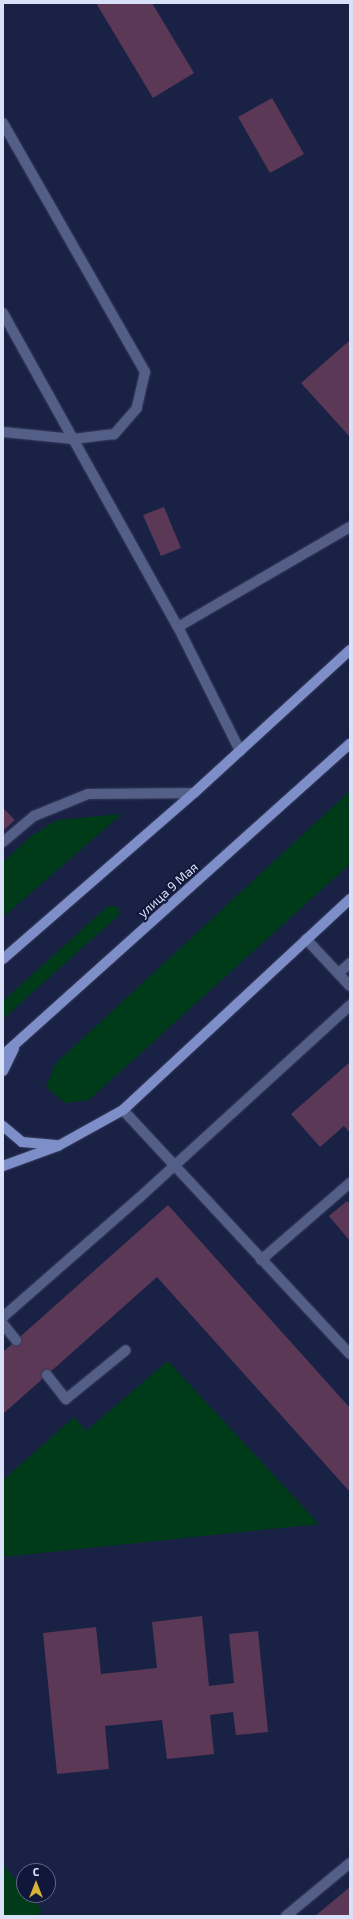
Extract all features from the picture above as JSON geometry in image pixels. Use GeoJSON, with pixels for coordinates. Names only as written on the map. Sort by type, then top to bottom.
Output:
{"type":"FeatureCollection","features":[{"type":"Feature","properties":{"kind":"main road"},"geometry":{"type":"LineString","coordinates":[[3,960],[194,793],[350,650]]}},
{"type":"Feature","properties":{"kind":"main road","name":"улица 9 Мая"},"geometry":{"type":"LineString","coordinates":[[3,1055],[350,744]]}},
{"type":"Feature","properties":{"kind":"main road"},"geometry":{"type":"LineString","coordinates":[[3,1166],[58,1146],[123,1110],[350,898]]}},
{"type":"Feature","properties":{"kind":"main road"},"geometry":{"type":"LineString","coordinates":[[3,1071],[17,1042]]}},
{"type":"Feature","properties":{"kind":"main road"},"geometry":{"type":"LineString","coordinates":[[3,1126],[22,1142],[58,1146]]}},
{"type":"Feature","properties":{"kind":"street"},"geometry":{"type":"LineString","coordinates":[[3,123],[146,372],[137,408],[127,422],[114,434],[73,439],[3,432]]}},
{"type":"Feature","properties":{"kind":"street"},"geometry":{"type":"LineString","coordinates":[[3,313],[178,627],[240,751]]}},
{"type":"Feature","properties":{"kind":"street"},"geometry":{"type":"LineString","coordinates":[[178,627],[350,527]]}},
{"type":"Feature","properties":{"kind":"street"},"geometry":{"type":"LineString","coordinates":[[3,842],[34,816],[88,794],[194,793]]}},
{"type":"Feature","properties":{"kind":"street"},"geometry":{"type":"LineString","coordinates":[[306,939],[350,986]]}},
{"type":"Feature","properties":{"kind":"street"},"geometry":{"type":"LineString","coordinates":[[339,973],[350,963]]}},
{"type":"Feature","properties":{"kind":"street"},"geometry":{"type":"LineString","coordinates":[[3,1317],[176,1164],[350,1005]]}},
{"type":"Feature","properties":{"kind":"street"},"geometry":{"type":"LineString","coordinates":[[123,1110],[176,1164],[260,1260],[350,1354]]}},
{"type":"Feature","properties":{"kind":"street"},"geometry":{"type":"LineString","coordinates":[[260,1260],[350,1183]]}},
{"type":"Feature","properties":{"kind":"street"},"geometry":{"type":"LineString","coordinates":[[3,1324],[16,1340]]}},
{"type":"Feature","properties":{"kind":"street"},"geometry":{"type":"LineString","coordinates":[[47,1375],[66,1399],[126,1350]]}},
{"type":"Feature","properties":{"kind":"street"},"geometry":{"type":"LineString","coordinates":[[286,1916],[350,1863]]}},
{"type":"Feature","properties":{"kind":"green space"},"geometry":{"type":"Polygon","coordinates":[[[350,791],[350,864],[89,1100],[65,1103],[46,1087],[55,1064],[350,791]]]}},
{"type":"Feature","properties":{"kind":"green space"},"geometry":{"type":"Polygon","coordinates":[[[122,814],[3,917],[3,862],[31,836],[57,820],[122,814]]]}},
{"type":"Feature","properties":{"kind":"green space"},"geometry":{"type":"Polygon","coordinates":[[[108,906],[118,907],[119,915],[3,1019],[3,1001],[108,906]]]}},
{"type":"Feature","properties":{"kind":"green space"},"geometry":{"type":"Polygon","coordinates":[[[168,1361],[319,1524],[3,1557],[3,1480],[74,1417],[86,1431],[168,1361]]]}},
{"type":"Feature","properties":{"kind":"green space"},"geometry":{"type":"Polygon","coordinates":[[[3,1865],[16,1880],[16,1903],[36,1903],[42,1910],[37,1916],[3,1916],[3,1865]]]}},
{"type":"Feature","properties":{"kind":"building"},"geometry":{"type":"Polygon","coordinates":[[[96,3],[152,3],[194,73],[153,98],[96,3]]]}},
{"type":"Feature","properties":{"kind":"building"},"geometry":{"type":"Polygon","coordinates":[[[272,98],[304,154],[270,173],[238,117],[272,98]]]}},
{"type":"Feature","properties":{"kind":"building"},"geometry":{"type":"Polygon","coordinates":[[[350,340],[350,437],[301,383],[350,340]]]}},
{"type":"Feature","properties":{"kind":"building"},"geometry":{"type":"Polygon","coordinates":[[[164,507],[181,548],[161,556],[143,515],[164,507]]]}},
{"type":"Feature","properties":{"kind":"building"},"geometry":{"type":"Polygon","coordinates":[[[3,808],[15,820],[3,831],[3,808]]]}},
{"type":"Feature","properties":{"kind":"building"},"geometry":{"type":"Polygon","coordinates":[[[350,1062],[350,1133],[344,1126],[320,1147],[291,1114],[350,1062]]]}},
{"type":"Feature","properties":{"kind":"building"},"geometry":{"type":"Polygon","coordinates":[[[347,1201],[350,1204],[350,1241],[329,1216],[347,1201]]]}},
{"type":"Feature","properties":{"kind":"building"},"geometry":{"type":"Polygon","coordinates":[[[168,1205],[350,1408],[350,1492],[157,1277],[3,1414],[3,1352],[168,1205]]]}},
{"type":"Feature","properties":{"kind":"building"},"geometry":{"type":"Polygon","coordinates":[[[202,1616],[209,1686],[234,1683],[229,1634],[258,1631],[268,1732],[236,1735],[233,1712],[210,1715],[214,1754],[167,1759],[162,1720],[105,1726],[109,1769],[57,1774],[43,1633],[96,1627],[101,1674],[157,1668],[152,1622],[202,1616]]]}},
{"type":"Feature","properties":{"kind":"building"},"geometry":{"type":"Polygon","coordinates":[[[350,1887],[350,1916],[315,1916],[350,1887]]]}}]}
